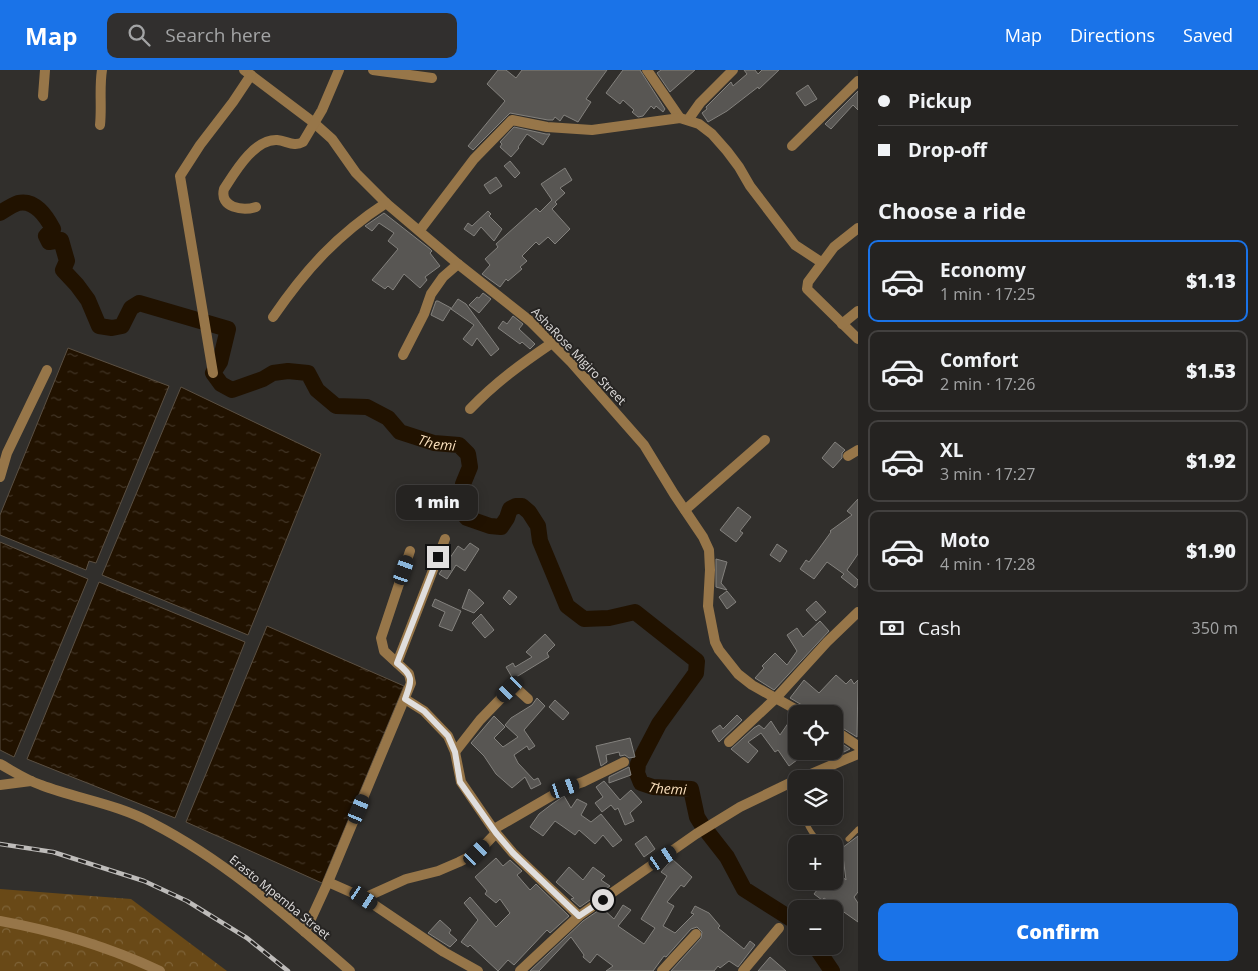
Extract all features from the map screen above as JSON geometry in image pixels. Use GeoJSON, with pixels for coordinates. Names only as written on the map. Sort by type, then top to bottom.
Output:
{"type":"FeatureCollection","features":[{"type":"Feature","properties":{"kind":"street"},"geometry":{"type":"LineString","coordinates":[[43,96],[45,70]]}},
{"type":"Feature","properties":{"kind":"street"},"geometry":{"type":"LineString","coordinates":[[100,125],[102,105],[100,82],[102,70]]}},
{"type":"Feature","properties":{"kind":"street"},"geometry":{"type":"LineString","coordinates":[[256,207],[245,210],[238,208],[224,199],[224,189],[246,158],[267,142],[276,140],[294,145],[303,142],[322,110],[339,70]]}},
{"type":"Feature","properties":{"kind":"street"},"geometry":{"type":"LineString","coordinates":[[373,70],[432,78]]}},
{"type":"Feature","properties":{"kind":"street"},"geometry":{"type":"LineString","coordinates":[[648,70],[684,119]]}},
{"type":"Feature","properties":{"kind":"street"},"geometry":{"type":"LineString","coordinates":[[684,119],[733,70]]}},
{"type":"Feature","properties":{"kind":"street"},"geometry":{"type":"LineString","coordinates":[[214,373],[180,176],[200,144],[233,102],[247,73]]}},
{"type":"Feature","properties":{"kind":"street","name":"AshaRose Migiro Street"},"geometry":{"type":"LineString","coordinates":[[247,73],[314,122],[332,139],[356,172],[386,203],[458,264],[530,321],[571,362],[644,444],[703,537],[709,550],[708,606],[715,642],[719,650],[738,674],[752,685],[788,705]]}},
{"type":"Feature","properties":{"kind":"street"},"geometry":{"type":"LineString","coordinates":[[792,146],[858,80]]}},
{"type":"Feature","properties":{"kind":"street"},"geometry":{"type":"LineString","coordinates":[[420,230],[474,159],[512,120],[547,127],[592,130],[684,119],[699,124],[712,134],[727,151],[750,186],[795,246],[821,262]]}},
{"type":"Feature","properties":{"kind":"street"},"geometry":{"type":"LineString","coordinates":[[273,317],[297,284],[330,246],[354,225],[386,203]]}},
{"type":"Feature","properties":{"kind":"street"},"geometry":{"type":"LineString","coordinates":[[858,228],[834,247],[821,262],[808,282],[807,289],[858,339]]}},
{"type":"Feature","properties":{"kind":"street"},"geometry":{"type":"LineString","coordinates":[[403,354],[424,314],[434,289],[443,277],[458,264]]}},
{"type":"Feature","properties":{"kind":"street"},"geometry":{"type":"LineString","coordinates":[[842,324],[858,311]]}},
{"type":"Feature","properties":{"kind":"street"},"geometry":{"type":"LineString","coordinates":[[470,409],[489,389],[511,371],[552,343]]}},
{"type":"Feature","properties":{"kind":"street"},"geometry":{"type":"LineString","coordinates":[[0,477],[7,453],[46,370]]}},
{"type":"Feature","properties":{"kind":"street"},"geometry":{"type":"LineString","coordinates":[[685,510],[765,440]]}},
{"type":"Feature","properties":{"kind":"street"},"geometry":{"type":"LineString","coordinates":[[848,456],[858,450]]}},
{"type":"Feature","properties":{"kind":"street"},"geometry":{"type":"LineString","coordinates":[[397,663],[444,539]]}},
{"type":"Feature","properties":{"kind":"street"},"geometry":{"type":"LineString","coordinates":[[305,932],[328,882],[411,683],[404,668],[384,651],[381,638],[410,551]]}},
{"type":"Feature","properties":{"kind":"street"},"geometry":{"type":"LineString","coordinates":[[729,742],[776,698],[827,642],[858,612]]}},
{"type":"Feature","properties":{"kind":"street"},"geometry":{"type":"LineString","coordinates":[[455,752],[480,720],[510,689],[516,689],[528,699]]}},
{"type":"Feature","properties":{"kind":"street"},"geometry":{"type":"LineString","coordinates":[[405,699],[424,711],[448,736],[455,752],[460,782],[495,831],[513,853],[579,916]]}},
{"type":"Feature","properties":{"kind":"street"},"geometry":{"type":"LineString","coordinates":[[818,770],[857,753],[843,739]]}},
{"type":"Feature","properties":{"kind":"street"},"geometry":{"type":"LineString","coordinates":[[364,898],[406,879],[438,871],[477,853],[495,831],[565,788],[583,782],[624,762]]}},
{"type":"Feature","properties":{"kind":"street","name":"Erasto Mpemba Street"},"geometry":{"type":"LineString","coordinates":[[0,764],[31,781],[119,808],[152,822],[195,848],[250,886],[350,971]]}},
{"type":"Feature","properties":{"kind":"street"},"geometry":{"type":"LineString","coordinates":[[0,785],[31,781]]}},
{"type":"Feature","properties":{"kind":"street"},"geometry":{"type":"LineString","coordinates":[[520,971],[579,916],[716,820],[788,784]]}},
{"type":"Feature","properties":{"kind":"street"},"geometry":{"type":"LineString","coordinates":[[328,882],[364,898],[444,952],[464,968],[478,971]]}},
{"type":"Feature","properties":{"kind":"street"},"geometry":{"type":"LineString","coordinates":[[0,921],[37,928],[93,944],[142,962],[160,971]]}},
{"type":"Feature","properties":{"kind":"street"},"geometry":{"type":"LineString","coordinates":[[743,971],[778,928]]}},
{"type":"Feature","properties":{"kind":"street"},"geometry":{"type":"LineString","coordinates":[[662,971],[696,934]]}},
{"type":"Feature","properties":{"kind":"lane"},"geometry":{"type":"LineString","coordinates":[[848,839],[858,829]]}},
{"type":"Feature","properties":{"kind":"green space"},"geometry":{"type":"Polygon","coordinates":[[[0,889],[131,899],[227,971],[0,971],[0,889]]]}},
{"type":"Feature","properties":{"kind":"water"},"geometry":{"type":"Polygon","coordinates":[[[68,348],[169,386],[96,563],[89,561],[86,570],[0,535],[0,515],[68,348]]]}},
{"type":"Feature","properties":{"kind":"water"},"geometry":{"type":"Polygon","coordinates":[[[181,387],[321,454],[248,635],[102,575],[181,387]]]}},
{"type":"Feature","properties":{"kind":"water"},"geometry":{"type":"Polygon","coordinates":[[[0,542],[88,579],[14,757],[0,750],[0,542]]]}},
{"type":"Feature","properties":{"kind":"water"},"geometry":{"type":"Polygon","coordinates":[[[99,582],[245,642],[175,818],[27,759],[99,582]]]}},
{"type":"Feature","properties":{"kind":"water"},"geometry":{"type":"Polygon","coordinates":[[[267,626],[404,686],[322,883],[186,822],[267,626]]]}},
{"type":"Feature","properties":{"kind":"building"},"geometry":{"type":"Polygon","coordinates":[[[498,70],[506,70],[516,78],[522,70],[607,70],[586,99],[591,102],[578,122],[564,115],[560,121],[555,117],[553,120],[548,120],[510,113],[473,150],[468,146],[505,101],[487,84],[498,70]]]}},
{"type":"Feature","properties":{"kind":"building"},"geometry":{"type":"Polygon","coordinates":[[[623,70],[640,70],[665,109],[663,112],[656,106],[654,109],[651,106],[643,116],[638,117],[632,112],[634,110],[623,100],[620,104],[606,93],[623,70]]]}},
{"type":"Feature","properties":{"kind":"building"},"geometry":{"type":"Polygon","coordinates":[[[661,70],[695,70],[670,92],[657,73],[661,70]]]}},
{"type":"Feature","properties":{"kind":"building"},"geometry":{"type":"Polygon","coordinates":[[[744,70],[755,70],[758,74],[762,70],[779,70],[759,89],[758,87],[727,111],[708,122],[702,113],[707,109],[706,107],[731,82],[733,86],[747,74],[744,70]]]}},
{"type":"Feature","properties":{"kind":"building"},"geometry":{"type":"Polygon","coordinates":[[[808,85],[817,99],[805,106],[796,93],[808,85]]]}},
{"type":"Feature","properties":{"kind":"building"},"geometry":{"type":"Polygon","coordinates":[[[858,91],[858,110],[853,105],[831,129],[825,124],[858,91]]]}},
{"type":"Feature","properties":{"kind":"building"},"geometry":{"type":"Polygon","coordinates":[[[514,127],[550,134],[543,145],[527,134],[511,157],[500,147],[502,144],[500,142],[514,127]]]}},
{"type":"Feature","properties":{"kind":"building"},"geometry":{"type":"Polygon","coordinates":[[[510,161],[520,173],[515,178],[504,166],[510,161]]]}},
{"type":"Feature","properties":{"kind":"building"},"geometry":{"type":"Polygon","coordinates":[[[565,168],[572,180],[560,188],[565,193],[555,202],[557,204],[552,209],[570,229],[555,244],[548,237],[539,245],[536,242],[522,256],[527,261],[520,267],[522,269],[508,281],[506,279],[500,287],[482,274],[490,265],[485,259],[498,247],[496,244],[536,208],[540,212],[552,200],[541,184],[565,168]]]}},
{"type":"Feature","properties":{"kind":"building"},"geometry":{"type":"Polygon","coordinates":[[[496,177],[502,186],[490,194],[484,185],[496,177]]]}},
{"type":"Feature","properties":{"kind":"building"},"geometry":{"type":"Polygon","coordinates":[[[488,211],[491,214],[489,216],[502,229],[494,241],[481,227],[474,236],[464,229],[468,223],[472,226],[488,211]]]}},
{"type":"Feature","properties":{"kind":"building"},"geometry":{"type":"Polygon","coordinates":[[[384,213],[430,249],[432,251],[430,253],[440,266],[425,277],[427,280],[420,288],[404,274],[393,290],[388,286],[385,289],[372,280],[398,249],[388,241],[394,233],[379,223],[372,231],[365,226],[384,213]]]}},
{"type":"Feature","properties":{"kind":"building"},"geometry":{"type":"Polygon","coordinates":[[[483,293],[491,299],[479,313],[469,305],[483,293]]]}},
{"type":"Feature","properties":{"kind":"building"},"geometry":{"type":"Polygon","coordinates":[[[458,299],[466,304],[499,349],[491,356],[477,338],[472,346],[463,339],[474,325],[451,309],[458,299]]]}},
{"type":"Feature","properties":{"kind":"building"},"geometry":{"type":"Polygon","coordinates":[[[436,301],[451,308],[443,321],[431,315],[436,301]]]}},
{"type":"Feature","properties":{"kind":"building"},"geometry":{"type":"Polygon","coordinates":[[[513,316],[523,324],[519,329],[535,344],[530,349],[498,328],[503,321],[507,324],[513,316]]]}},
{"type":"Feature","properties":{"kind":"building"},"geometry":{"type":"Polygon","coordinates":[[[835,442],[845,450],[842,453],[842,458],[833,468],[822,458],[835,442]]]}},
{"type":"Feature","properties":{"kind":"building"},"geometry":{"type":"Polygon","coordinates":[[[858,499],[858,554],[847,570],[858,580],[858,584],[855,588],[841,577],[844,574],[827,562],[814,579],[800,569],[806,560],[809,562],[830,531],[852,515],[847,511],[858,499]]]}},
{"type":"Feature","properties":{"kind":"building"},"geometry":{"type":"Polygon","coordinates":[[[738,507],[751,517],[740,531],[743,533],[736,542],[720,530],[738,507]]]}},
{"type":"Feature","properties":{"kind":"building"},"geometry":{"type":"Polygon","coordinates":[[[470,543],[479,549],[465,571],[456,565],[447,579],[439,574],[458,546],[464,550],[470,543]]]}},
{"type":"Feature","properties":{"kind":"building"},"geometry":{"type":"Polygon","coordinates":[[[777,544],[787,551],[780,562],[770,555],[777,544]]]}},
{"type":"Feature","properties":{"kind":"building"},"geometry":{"type":"Polygon","coordinates":[[[716,559],[727,562],[721,583],[727,590],[716,587],[716,559]]]}},
{"type":"Feature","properties":{"kind":"building"},"geometry":{"type":"Polygon","coordinates":[[[469,589],[484,603],[474,613],[462,608],[469,589]]]}},
{"type":"Feature","properties":{"kind":"building"},"geometry":{"type":"Polygon","coordinates":[[[509,590],[517,597],[510,605],[503,598],[509,590]]]}},
{"type":"Feature","properties":{"kind":"building"},"geometry":{"type":"Polygon","coordinates":[[[727,591],[736,602],[727,609],[719,597],[727,591]]]}},
{"type":"Feature","properties":{"kind":"building"},"geometry":{"type":"Polygon","coordinates":[[[435,599],[461,611],[452,631],[439,626],[445,612],[432,606],[435,599]]]}},
{"type":"Feature","properties":{"kind":"building"},"geometry":{"type":"Polygon","coordinates":[[[816,601],[826,612],[816,621],[806,610],[816,601]]]}},
{"type":"Feature","properties":{"kind":"building"},"geometry":{"type":"Polygon","coordinates":[[[481,614],[494,630],[485,638],[472,623],[481,614]]]}},
{"type":"Feature","properties":{"kind":"building"},"geometry":{"type":"Polygon","coordinates":[[[820,621],[829,631],[774,690],[755,678],[764,668],[762,666],[775,653],[787,665],[797,651],[787,635],[797,628],[803,637],[820,621]]]}},
{"type":"Feature","properties":{"kind":"building"},"geometry":{"type":"Polygon","coordinates":[[[545,634],[555,645],[547,653],[549,657],[513,679],[506,667],[513,663],[515,667],[532,657],[526,652],[545,634]]]}},
{"type":"Feature","properties":{"kind":"building"},"geometry":{"type":"Polygon","coordinates":[[[836,675],[846,684],[851,679],[854,684],[858,680],[857,737],[843,728],[843,705],[802,705],[790,698],[804,680],[819,693],[836,675]]]}},
{"type":"Feature","properties":{"kind":"building"},"geometry":{"type":"Polygon","coordinates":[[[537,698],[545,706],[524,730],[535,746],[529,750],[527,746],[514,755],[518,763],[534,780],[538,778],[541,784],[531,789],[525,777],[512,788],[496,774],[484,756],[471,743],[494,716],[505,727],[494,738],[503,747],[518,737],[505,725],[511,718],[532,705],[537,698]]]}},
{"type":"Feature","properties":{"kind":"building"},"geometry":{"type":"Polygon","coordinates":[[[555,700],[569,713],[563,720],[549,707],[555,700]]]}},
{"type":"Feature","properties":{"kind":"building"},"geometry":{"type":"Polygon","coordinates":[[[737,715],[742,720],[719,742],[712,731],[720,725],[723,729],[737,715]]]}},
{"type":"Feature","properties":{"kind":"building"},"geometry":{"type":"Polygon","coordinates":[[[771,721],[780,735],[788,723],[788,760],[797,760],[789,766],[778,750],[775,752],[761,733],[748,742],[758,751],[748,763],[731,749],[754,728],[759,725],[764,729],[771,721]]]}},
{"type":"Feature","properties":{"kind":"building"},"geometry":{"type":"Polygon","coordinates":[[[630,738],[635,757],[620,756],[619,752],[606,755],[607,762],[601,766],[596,746],[630,738]]]}},
{"type":"Feature","properties":{"kind":"building"},"geometry":{"type":"Polygon","coordinates":[[[843,744],[850,749],[843,752],[843,744]]]}},
{"type":"Feature","properties":{"kind":"building"},"geometry":{"type":"Polygon","coordinates":[[[629,767],[631,775],[609,783],[609,777],[629,767]]]}},
{"type":"Feature","properties":{"kind":"building"},"geometry":{"type":"Polygon","coordinates":[[[604,781],[620,800],[631,790],[642,802],[630,813],[634,821],[625,825],[618,808],[615,810],[611,805],[602,812],[595,803],[603,797],[596,787],[604,781]]]}},
{"type":"Feature","properties":{"kind":"building"},"geometry":{"type":"Polygon","coordinates":[[[564,796],[571,808],[577,799],[587,804],[581,815],[591,822],[601,814],[622,840],[613,847],[603,835],[595,844],[579,830],[575,835],[555,821],[543,836],[530,827],[539,814],[564,796]]]}},
{"type":"Feature","properties":{"kind":"building"},"geometry":{"type":"Polygon","coordinates":[[[646,836],[655,849],[644,857],[635,844],[646,836]]]}},
{"type":"Feature","properties":{"kind":"building"},"geometry":{"type":"Polygon","coordinates":[[[858,836],[858,892],[854,897],[858,903],[858,922],[843,911],[843,900],[827,900],[824,898],[822,900],[814,894],[817,890],[843,890],[843,878],[846,880],[843,847],[858,836]]]}},
{"type":"Feature","properties":{"kind":"building"},"geometry":{"type":"Polygon","coordinates":[[[496,858],[503,866],[510,860],[522,871],[517,875],[530,890],[536,884],[569,916],[550,933],[547,930],[514,965],[508,960],[498,971],[470,945],[468,947],[461,942],[478,920],[464,903],[470,897],[496,927],[510,913],[500,899],[496,903],[485,894],[487,891],[475,877],[496,858]]]}},
{"type":"Feature","properties":{"kind":"building"},"geometry":{"type":"Polygon","coordinates":[[[672,859],[692,877],[684,887],[681,885],[667,902],[674,906],[663,926],[675,933],[694,914],[691,913],[695,906],[709,913],[720,926],[718,928],[744,949],[750,941],[755,945],[738,967],[729,961],[720,968],[718,966],[714,971],[671,971],[701,938],[702,932],[697,927],[691,929],[666,957],[664,956],[653,971],[606,971],[613,966],[597,954],[590,963],[583,957],[584,955],[571,937],[539,971],[530,971],[583,921],[602,908],[614,919],[623,905],[631,910],[618,926],[644,944],[655,928],[641,919],[667,876],[661,872],[672,859]]]}},
{"type":"Feature","properties":{"kind":"building"},"geometry":{"type":"Polygon","coordinates":[[[569,867],[583,880],[593,867],[605,876],[601,880],[610,886],[580,907],[571,899],[574,898],[556,882],[569,867]]]}},
{"type":"Feature","properties":{"kind":"building"},"geometry":{"type":"Polygon","coordinates":[[[440,920],[451,930],[449,933],[457,940],[450,947],[428,933],[440,920]]]}},
{"type":"Feature","properties":{"kind":"building"},"geometry":{"type":"Polygon","coordinates":[[[770,957],[786,971],[758,971],[770,957]]]}},
{"type":"Feature","properties":{"kind":"waterway","name":"Themi"},"geometry":{"type":"LineString","coordinates":[[0,213],[18,203],[24,202],[35,206],[43,214],[53,229],[46,236],[49,242],[61,240],[67,261],[63,270],[88,300],[99,326],[112,328],[122,326],[131,308],[139,303],[228,329],[220,362],[213,373],[221,384],[232,390],[263,379],[273,373],[288,371],[308,373],[317,390],[336,406],[367,407],[388,418],[400,432],[434,443],[459,445],[468,454],[470,467],[463,484],[461,511],[467,518],[490,526],[501,527],[510,509],[522,506],[529,512],[538,526],[540,541],[567,606],[584,619],[609,618],[635,612],[697,661],[696,673],[659,724],[638,764],[637,773],[641,783],[653,787],[691,789],[697,817],[727,857],[744,889],[788,917]]}},
{"type":"Feature","properties":{"kind":"waterway","name":"Themi"},"geometry":{"type":"LineString","coordinates":[[821,955],[832,971]]}},
{"type":"Feature","properties":{"kind":"railway"},"geometry":{"type":"LineString","coordinates":[[0,844],[53,852],[144,881],[187,901],[247,938],[288,971]]}},
{"type":"Feature","properties":{"kind":"route"},"geometry":{"type":"LineString","coordinates":[[438,557],[397,663],[404,668],[410,678],[411,683],[405,699],[424,711],[448,736],[455,752],[460,782],[496,833],[513,853],[579,916],[603,900]]}}]}
